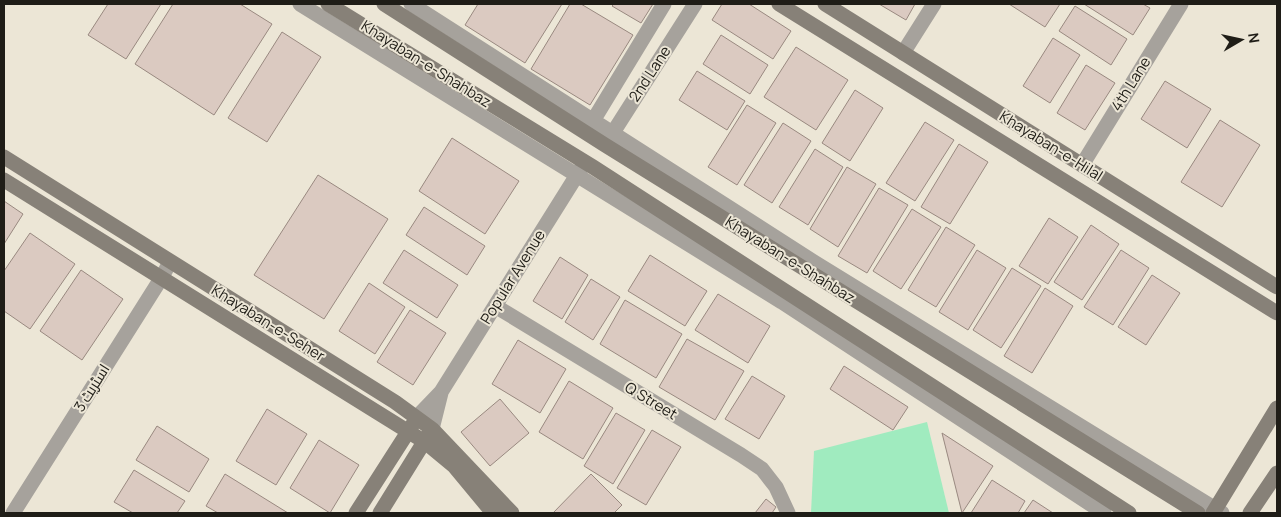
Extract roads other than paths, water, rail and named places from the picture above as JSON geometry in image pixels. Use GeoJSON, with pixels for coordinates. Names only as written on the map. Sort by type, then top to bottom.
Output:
{"type":"FeatureCollection","features":[{"type":"Feature","properties":{"kind":"street"},"geometry":{"type":"LineString","coordinates":[[300,4],[581,169],[1104,513]]}},
{"type":"Feature","properties":{"kind":"street","name":"Khayaban-e-Shahbaz"},"geometry":{"type":"LineString","coordinates":[[328,4],[581,169],[1129,513]]}},
{"type":"Feature","properties":{"kind":"street","name":"Khayaban-e-Shahbaz"},"geometry":{"type":"LineString","coordinates":[[384,4],[609,139],[1198,513]]}},
{"type":"Feature","properties":{"kind":"street"},"geometry":{"type":"LineString","coordinates":[[411,4],[589,127],[664,4]]}},
{"type":"Feature","properties":{"kind":"street","name":"2nd Lane"},"geometry":{"type":"LineString","coordinates":[[609,139],[695,4]]}},
{"type":"Feature","properties":{"kind":"street"},"geometry":{"type":"LineString","coordinates":[[779,4],[1277,313]]}},
{"type":"Feature","properties":{"kind":"street","name":"Khayaban-e-Hilal"},"geometry":{"type":"LineString","coordinates":[[825,4],[1277,287]]}},
{"type":"Feature","properties":{"kind":"street"},"geometry":{"type":"LineString","coordinates":[[903,53],[934,4]]}},
{"type":"Feature","properties":{"kind":"street","name":"4th Lane"},"geometry":{"type":"LineString","coordinates":[[1082,165],[1181,4]]}},
{"type":"Feature","properties":{"kind":"street"},"geometry":{"type":"LineString","coordinates":[[609,139],[822,267],[1217,512],[1277,408]]}},
{"type":"Feature","properties":{"kind":"street","name":"Khayaban-e-Seher"},"geometry":{"type":"LineString","coordinates":[[4,157],[395,402],[432,429],[512,513]]}},
{"type":"Feature","properties":{"kind":"street","name":"Popular Avenue"},"geometry":{"type":"LineString","coordinates":[[356,513],[416,418],[441,392],[581,169]]}},
{"type":"Feature","properties":{"kind":"street","name":"Khayaban-e-Seher"},"geometry":{"type":"LineString","coordinates":[[4,180],[425,442],[454,466],[493,513]]}},
{"type":"Feature","properties":{"kind":"street","name":"اسٹریٹ 3"},"geometry":{"type":"LineString","coordinates":[[13,513],[170,262]]}},
{"type":"Feature","properties":{"kind":"street","name":"Q Street"},"geometry":{"type":"LineString","coordinates":[[495,306],[762,469],[776,487],[788,513]]}},
{"type":"Feature","properties":{"kind":"street","name":"Popular Avenue"},"geometry":{"type":"LineString","coordinates":[[380,513],[432,429],[441,392]]}},
{"type":"Feature","properties":{"kind":"street"},"geometry":{"type":"LineString","coordinates":[[1250,513],[1277,473]]}}]}
